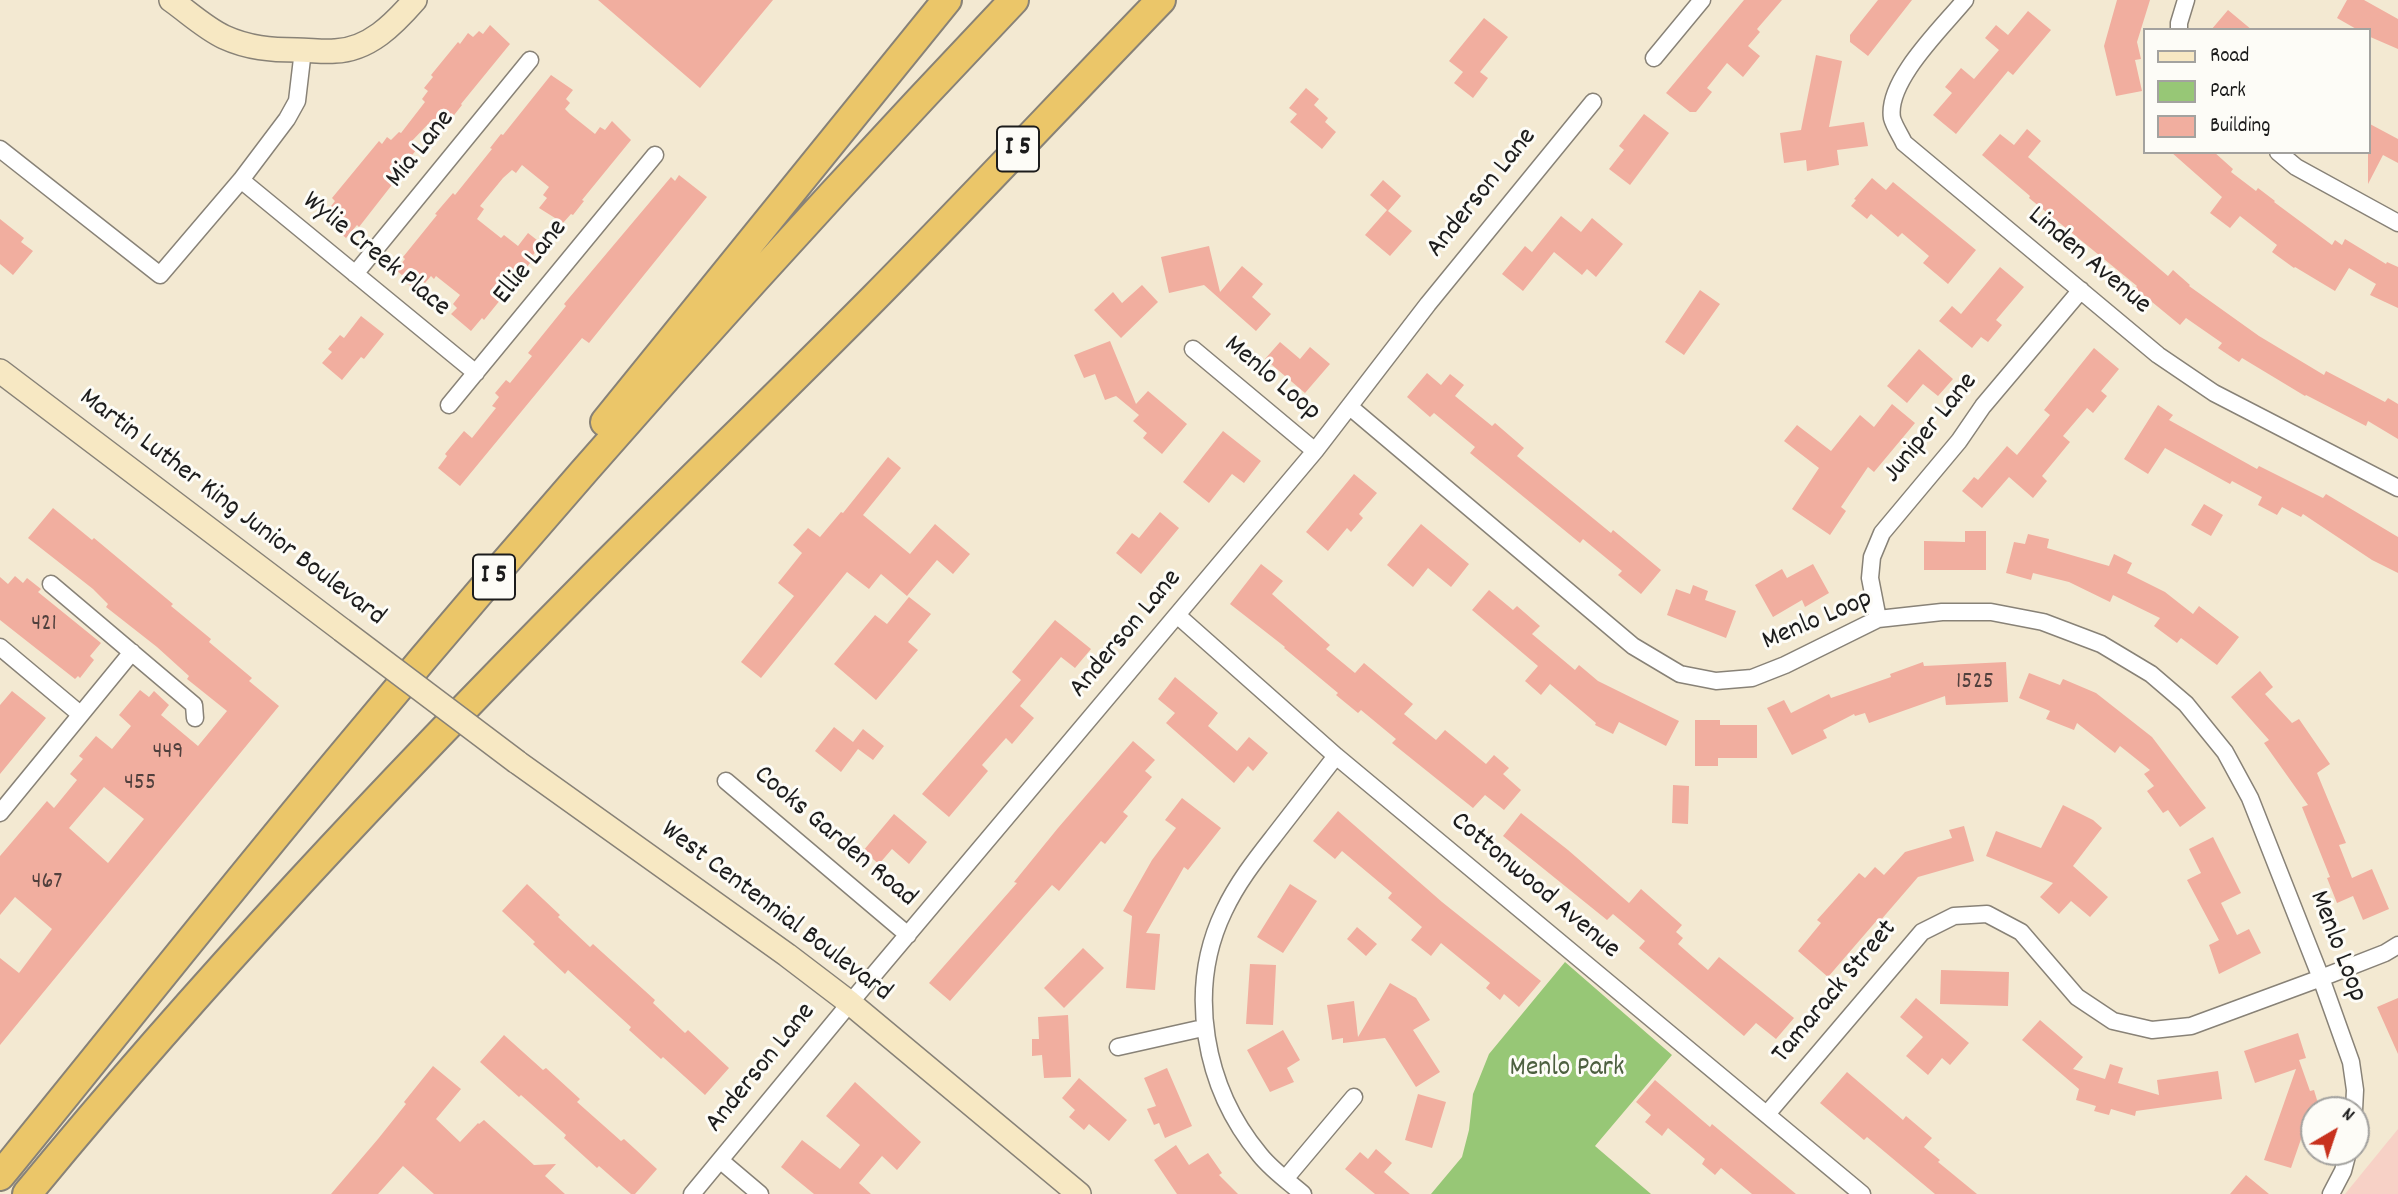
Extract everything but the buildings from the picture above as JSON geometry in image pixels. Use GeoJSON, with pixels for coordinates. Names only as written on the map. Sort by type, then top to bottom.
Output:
{"type":"FeatureCollection","features":[{"type":"Feature","properties":{"kind":"highway"},"geometry":{"type":"LineString","coordinates":[[572,486],[598,431],[947,0]]}},
{"type":"Feature","properties":{"kind":"highway","name":"I 5"},"geometry":{"type":"LineString","coordinates":[[0,1176],[345,751],[572,486],[779,254],[1014,0]]}},
{"type":"Feature","properties":{"kind":"highway","name":"I 5"},"geometry":{"type":"LineString","coordinates":[[27,1194],[162,1034],[244,942],[398,779],[585,586],[874,297],[1161,0]]}},
{"type":"Feature","properties":{"kind":"main road"},"geometry":{"type":"LineString","coordinates":[[170,0],[221,36],[243,45],[268,50],[336,51],[354,48],[379,36],[415,0]]}},
{"type":"Feature","properties":{"kind":"main road","name":"Martin Luther King Junior Boulevard"},"geometry":{"type":"LineString","coordinates":[[0,371],[426,694]]}},
{"type":"Feature","properties":{"kind":"main road","name":"West Centennial Boulevard"},"geometry":{"type":"LineString","coordinates":[[426,694],[850,1003],[1079,1194]]}},
{"type":"Feature","properties":{"kind":"street"},"geometry":{"type":"LineString","coordinates":[[1654,58],[1702,0]]}},
{"type":"Feature","properties":{"kind":"street","name":"Linden Avenue"},"geometry":{"type":"LineString","coordinates":[[1965,0],[1906,71],[1894,93],[1892,119],[1905,143],[2158,355],[2214,393],[2398,488]]}},
{"type":"Feature","properties":{"kind":"street"},"geometry":{"type":"LineString","coordinates":[[2179,28],[2186,0]]}},
{"type":"Feature","properties":{"kind":"street"},"geometry":{"type":"LineString","coordinates":[[0,149],[160,275],[241,180],[287,119],[298,101],[303,50]]}},
{"type":"Feature","properties":{"kind":"street","name":"Mia Lane"},"geometry":{"type":"LineString","coordinates":[[355,274],[530,60]]}},
{"type":"Feature","properties":{"kind":"street","name":"Anderson Lane"},"geometry":{"type":"LineString","coordinates":[[692,1194],[1315,451],[1428,304],[1593,102]]}},
{"type":"Feature","properties":{"kind":"street"},"geometry":{"type":"LineString","coordinates":[[2280,154],[2296,167],[2398,223]]}},
{"type":"Feature","properties":{"kind":"street","name":"Ellie Lane"},"geometry":{"type":"LineString","coordinates":[[449,405],[655,155]]}},
{"type":"Feature","properties":{"kind":"street","name":"Wylie Creek Place"},"geometry":{"type":"LineString","coordinates":[[241,180],[476,373]]}},
{"type":"Feature","properties":{"kind":"street","name":"Juniper Lane"},"geometry":{"type":"LineString","coordinates":[[1878,619],[1870,578],[1872,557],[1882,533],[1959,441],[1983,406],[2081,290]]}},
{"type":"Feature","properties":{"kind":"street","name":"Menlo Loop"},"geometry":{"type":"LineString","coordinates":[[1193,349],[1315,451]]}},
{"type":"Feature","properties":{"kind":"street","name":"Menlo Loop"},"geometry":{"type":"LineString","coordinates":[[1350,407],[1633,646],[1680,674],[1716,681],[1752,678],[1785,665],[1878,619],[1942,612],[1991,612],[2043,622],[2101,645],[2151,674],[2186,704],[2225,752],[2249,798],[2321,978],[2351,1062],[2355,1096]]}},
{"type":"Feature","properties":{"kind":"street"},"geometry":{"type":"LineString","coordinates":[[51,584],[194,705],[195,718]]}},
{"type":"Feature","properties":{"kind":"street","name":"Cottonwood Avenue"},"geometry":{"type":"LineString","coordinates":[[1177,615],[1336,756],[1862,1194]]}},
{"type":"Feature","properties":{"kind":"street"},"geometry":{"type":"LineString","coordinates":[[0,648],[80,714]]}},
{"type":"Feature","properties":{"kind":"street"},"geometry":{"type":"LineString","coordinates":[[0,813],[132,652]]}},
{"type":"Feature","properties":{"kind":"street"},"geometry":{"type":"LineString","coordinates":[[1303,1194],[1260,1155],[1234,1116],[1216,1077],[1203,1028],[1208,954],[1224,911],[1248,870],[1336,756]]}},
{"type":"Feature","properties":{"kind":"street","name":"Cooks Garden Road"},"geometry":{"type":"LineString","coordinates":[[726,781],[908,935]]}},
{"type":"Feature","properties":{"kind":"street","name":"Tamarack Street"},"geometry":{"type":"LineString","coordinates":[[1766,1114],[1922,932],[1954,916],[1987,914],[2021,932],[2077,997],[2113,1021],[2152,1030],[2191,1026],[2385,953],[2398,945]]}},
{"type":"Feature","properties":{"kind":"street"},"geometry":{"type":"LineString","coordinates":[[1118,1048],[1203,1028]]}},
{"type":"Feature","properties":{"kind":"street"},"geometry":{"type":"LineString","coordinates":[[1285,1179],[1354,1097]]}},
{"type":"Feature","properties":{"kind":"street"},"geometry":{"type":"LineString","coordinates":[[721,1161],[760,1194]]}},
{"type":"Feature","properties":{"kind":"street"},"geometry":{"type":"LineString","coordinates":[[2331,1194],[2344,1166]]}},
{"type":"Feature","properties":{"kind":"shaded area"},"geometry":{"type":"Polygon","coordinates":[[[2398,1129],[2398,1194],[2345,1194],[2398,1129]]]}},
{"type":"Feature","properties":{"kind":"green space","name":"Menlo Park"},"geometry":{"type":"Polygon","coordinates":[[[1565,962],[1672,1055],[1595,1146],[1651,1194],[1431,1194],[1462,1157],[1469,1130],[1473,1094],[1489,1054],[1565,962]]]}}]}
